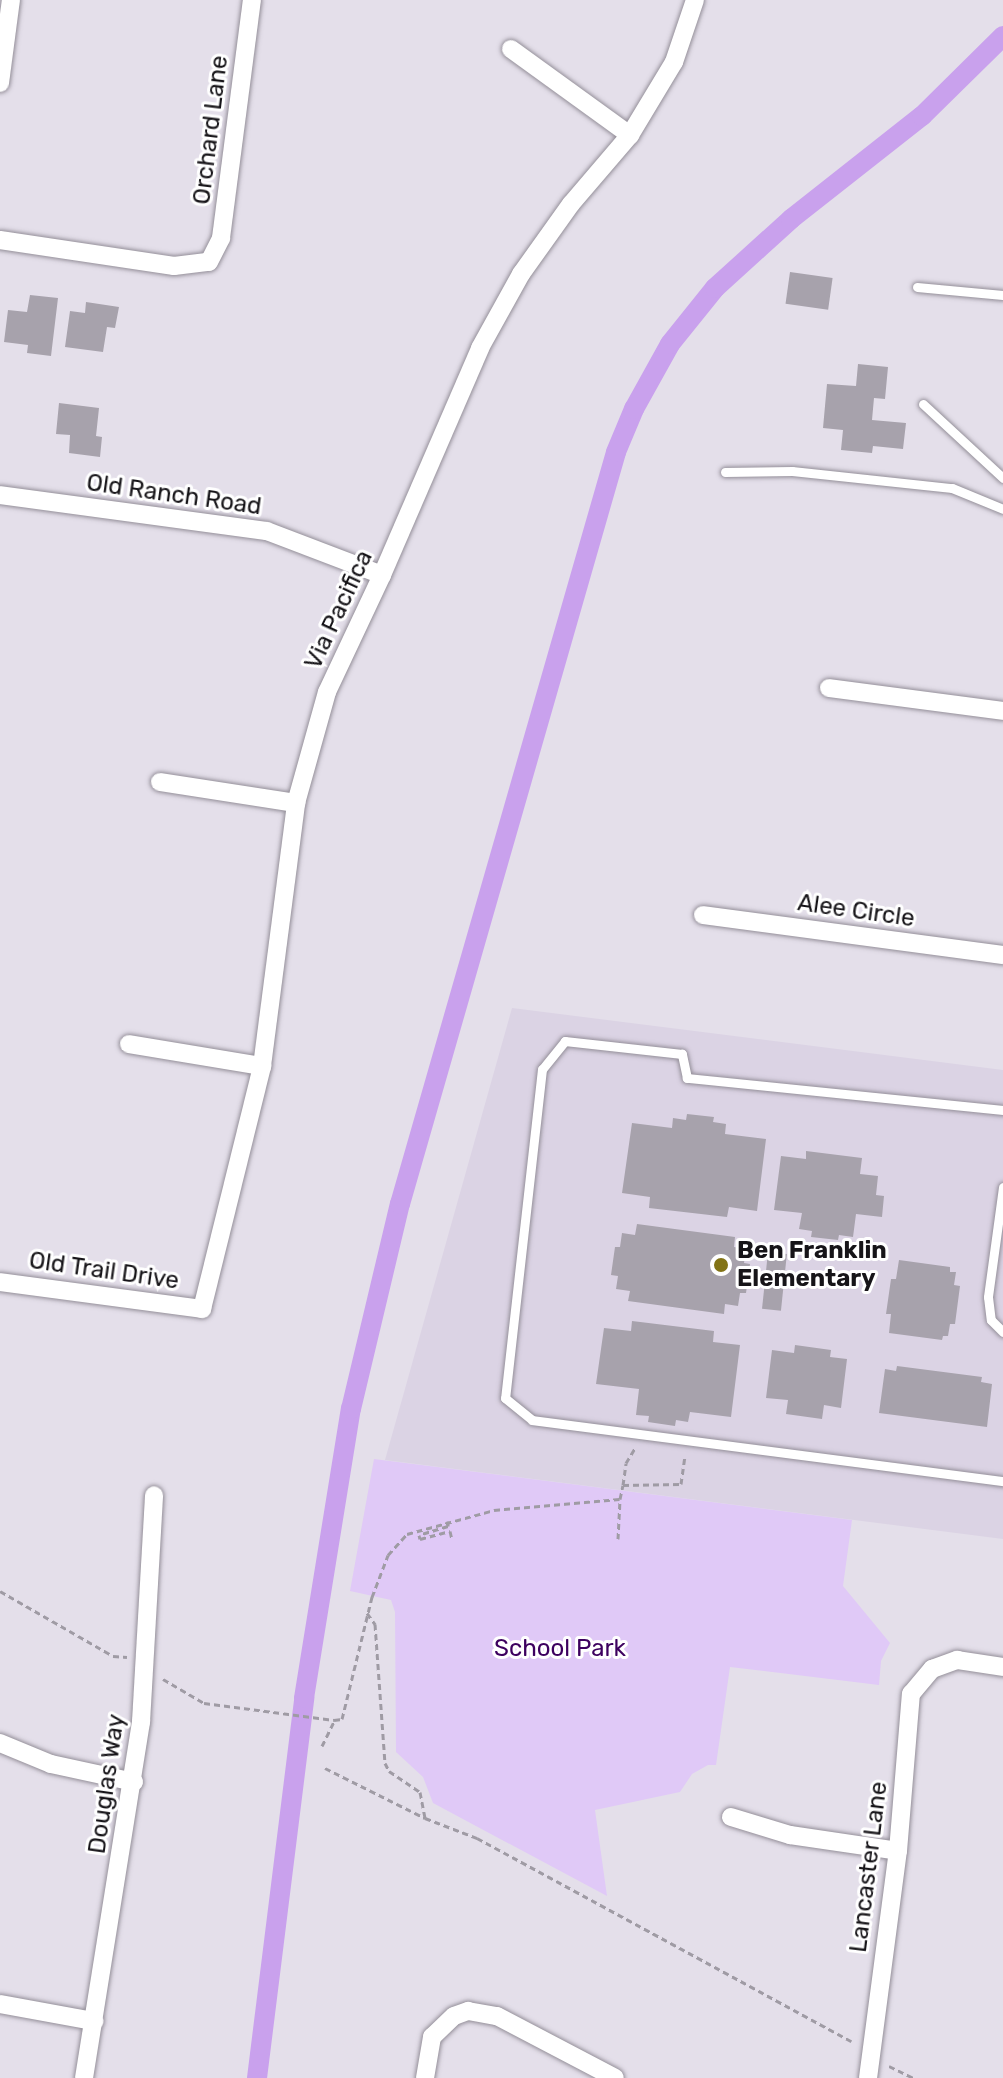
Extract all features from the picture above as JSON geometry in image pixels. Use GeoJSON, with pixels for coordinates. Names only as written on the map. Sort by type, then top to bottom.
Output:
{"type":"FeatureCollection","features":[{"type":"Feature","properties":{"kind":"street"},"geometry":{"type":"LineString","coordinates":[[0,83],[11,0]]}},
{"type":"Feature","properties":{"kind":"street","name":"Orchard Lane"},"geometry":{"type":"LineString","coordinates":[[0,240],[174,266],[209,262],[221,238],[252,0]]}},
{"type":"Feature","properties":{"kind":"street","name":"Via Pacifica"},"geometry":{"type":"LineString","coordinates":[[202,1309],[262,1066],[296,803],[327,692],[382,575],[480,348],[521,274],[571,204],[630,135],[674,62],[695,0]]}},
{"type":"Feature","properties":{"kind":"street"},"geometry":{"type":"LineString","coordinates":[[511,49],[630,135]]}},
{"type":"Feature","properties":{"kind":"street","name":"Old Ranch Road"},"geometry":{"type":"LineString","coordinates":[[0,495],[267,531],[382,575]]}},
{"type":"Feature","properties":{"kind":"street"},"geometry":{"type":"LineString","coordinates":[[829,688],[1003,711]]}},
{"type":"Feature","properties":{"kind":"street"},"geometry":{"type":"LineString","coordinates":[[160,782],[296,803]]}},
{"type":"Feature","properties":{"kind":"street","name":"Alee Circle"},"geometry":{"type":"LineString","coordinates":[[703,915],[1003,955]]}},
{"type":"Feature","properties":{"kind":"street"},"geometry":{"type":"LineString","coordinates":[[129,1044],[262,1066]]}},
{"type":"Feature","properties":{"kind":"street","name":"Old Trail Drive"},"geometry":{"type":"LineString","coordinates":[[0,1282],[202,1309]]}},
{"type":"Feature","properties":{"kind":"street","name":"Douglas Way"},"geometry":{"type":"LineString","coordinates":[[84,2078],[134,1782],[147,1647],[154,1495]]}},
{"type":"Feature","properties":{"kind":"street","name":"Lancaster Lane"},"geometry":{"type":"LineString","coordinates":[[868,2078],[898,1851],[911,1694],[932,1669],[957,1660],[1003,1667]]}},
{"type":"Feature","properties":{"kind":"street"},"geometry":{"type":"LineString","coordinates":[[0,1743],[51,1764],[134,1782]]}},
{"type":"Feature","properties":{"kind":"street"},"geometry":{"type":"LineString","coordinates":[[731,1817],[790,1835],[898,1851]]}},
{"type":"Feature","properties":{"kind":"street"},"geometry":{"type":"LineString","coordinates":[[0,2004],[94,2021]]}},
{"type":"Feature","properties":{"kind":"street"},"geometry":{"type":"LineString","coordinates":[[425,2078],[432,2037],[454,2016],[468,2011],[497,2016],[615,2078]]}},
{"type":"Feature","properties":{"kind":"lane"},"geometry":{"type":"LineString","coordinates":[[917,287],[1003,295]]}},
{"type":"Feature","properties":{"kind":"lane"},"geometry":{"type":"LineString","coordinates":[[923,404],[1003,478]]}},
{"type":"Feature","properties":{"kind":"lane"},"geometry":{"type":"LineString","coordinates":[[725,472],[792,471],[952,488],[1003,509]]}},
{"type":"Feature","properties":{"kind":"lane"},"geometry":{"type":"LineString","coordinates":[[1003,1110],[687,1078],[682,1054],[565,1041],[542,1069],[505,1398],[532,1420],[1003,1481]]}},
{"type":"Feature","properties":{"kind":"lane"},"geometry":{"type":"LineString","coordinates":[[1003,1187],[988,1297],[991,1320],[1003,1332]]}},
{"type":"Feature","properties":{"kind":"path"},"geometry":{"type":"LineString","coordinates":[[618,1539],[626,1463],[642,1434]]}},
{"type":"Feature","properties":{"kind":"path"},"geometry":{"type":"LineString","coordinates":[[623,1485],[681,1484],[686,1439]]}},
{"type":"Feature","properties":{"kind":"path"},"geometry":{"type":"LineString","coordinates":[[162,1678],[204,1703],[342,1719],[367,1613],[388,1555],[407,1534],[494,1510],[620,1499]]}},
{"type":"Feature","properties":{"kind":"path"},"geometry":{"type":"LineString","coordinates":[[448,1521],[448,1526],[419,1535],[420,1539],[450,1531],[452,1540]]}},
{"type":"Feature","properties":{"kind":"path"},"geometry":{"type":"LineString","coordinates":[[0,1591],[113,1656],[129,1658]]}},
{"type":"Feature","properties":{"kind":"path"},"geometry":{"type":"LineString","coordinates":[[367,1613],[375,1624],[385,1763],[389,1771],[420,1792],[425,1818]]}},
{"type":"Feature","properties":{"kind":"path"},"geometry":{"type":"LineString","coordinates":[[322,1746],[334,1720]]}},
{"type":"Feature","properties":{"kind":"path"},"geometry":{"type":"LineString","coordinates":[[325,1768],[425,1818],[477,1838],[851,2041]]}},
{"type":"Feature","properties":{"kind":"path"},"geometry":{"type":"LineString","coordinates":[[881,2063],[914,2078]]}},
{"type":"Feature","properties":{"kind":"shaded area","name":"Ben Franklin Elementary"},"geometry":{"type":"Polygon","coordinates":[[[512,1008],[1003,1070],[1003,1539],[385,1460],[512,1008]]]}},
{"type":"Feature","properties":{"kind":"green space","name":"School Park"},"geometry":{"type":"Polygon","coordinates":[[[374,1459],[852,1520],[843,1586],[890,1643],[881,1661],[879,1685],[730,1667],[716,1765],[708,1765],[692,1774],[680,1792],[595,1810],[607,1896],[433,1803],[423,1777],[396,1752],[395,1612],[391,1600],[350,1591],[374,1459]]]}},
{"type":"Feature","properties":{"kind":"building"},"geometry":{"type":"Polygon","coordinates":[[[790,272],[833,278],[828,310],[786,304],[790,272]]]}},
{"type":"Feature","properties":{"kind":"building"},"geometry":{"type":"Polygon","coordinates":[[[30,295],[58,298],[51,356],[27,353],[28,345],[4,342],[8,310],[27,312],[30,295]]]}},
{"type":"Feature","properties":{"kind":"building"},"geometry":{"type":"Polygon","coordinates":[[[86,302],[119,307],[115,328],[107,327],[103,352],[65,347],[70,311],[85,313],[86,302]]]}},
{"type":"Feature","properties":{"kind":"building"},"geometry":{"type":"Polygon","coordinates":[[[858,364],[888,367],[885,399],[874,398],[872,420],[906,423],[903,449],[873,446],[872,453],[841,450],[843,430],[823,428],[827,384],[856,386],[858,364]]]}},
{"type":"Feature","properties":{"kind":"building"},"geometry":{"type":"Polygon","coordinates":[[[59,403],[99,408],[96,436],[102,437],[100,457],[69,453],[70,435],[56,434],[59,403]]]}},
{"type":"Feature","properties":{"kind":"building"},"geometry":{"type":"Polygon","coordinates":[[[687,1114],[714,1117],[713,1122],[726,1124],[725,1134],[766,1139],[757,1211],[729,1207],[727,1217],[649,1208],[650,1197],[622,1193],[632,1123],[672,1128],[673,1118],[686,1120],[687,1114]]]}},
{"type":"Feature","properties":{"kind":"building"},"geometry":{"type":"Polygon","coordinates":[[[806,1151],[862,1158],[860,1174],[878,1176],[876,1195],[884,1196],[882,1217],[856,1214],[853,1237],[839,1235],[838,1240],[811,1237],[812,1231],[799,1229],[802,1213],[774,1210],[781,1156],[806,1159],[806,1151]]]}},
{"type":"Feature","properties":{"kind":"building"},"geometry":{"type":"Polygon","coordinates":[[[637,1224],[735,1237],[734,1247],[746,1249],[744,1263],[750,1264],[746,1293],[740,1293],[738,1306],[725,1304],[724,1314],[628,1301],[630,1291],[616,1289],[618,1276],[611,1275],[615,1247],[620,1247],[622,1233],[635,1235],[637,1224]]]}},
{"type":"Feature","properties":{"kind":"building"},"geometry":{"type":"Polygon","coordinates":[[[768,1252],[787,1254],[781,1311],[762,1309],[768,1252]]]}},
{"type":"Feature","properties":{"kind":"building"},"geometry":{"type":"Polygon","coordinates":[[[899,1260],[950,1267],[950,1272],[956,1272],[954,1285],[960,1286],[955,1324],[950,1324],[948,1336],[943,1336],[942,1340],[889,1333],[891,1314],[886,1314],[891,1279],[896,1279],[899,1260]]]}},
{"type":"Feature","properties":{"kind":"building"},"geometry":{"type":"Polygon","coordinates":[[[632,1321],[714,1331],[713,1342],[740,1345],[731,1417],[690,1412],[688,1422],[676,1420],[675,1426],[648,1422],[649,1416],[636,1415],[639,1389],[596,1384],[604,1328],[631,1331],[632,1321]]]}},
{"type":"Feature","properties":{"kind":"building"},"geometry":{"type":"Polygon","coordinates":[[[795,1345],[831,1350],[830,1357],[847,1359],[841,1408],[824,1405],[822,1419],[786,1414],[788,1400],[766,1398],[772,1350],[794,1353],[795,1345]]]}},
{"type":"Feature","properties":{"kind":"building"},"geometry":{"type":"Polygon","coordinates":[[[897,1366],[982,1377],[981,1382],[992,1384],[987,1427],[879,1413],[885,1369],[896,1371],[897,1366]]]}},
{"type":"Feature","properties":{"kind":"waterway"},"geometry":{"type":"LineString","coordinates":[[257,2078],[304,1698],[351,1409],[400,1204],[616,452],[634,409],[670,344],[715,288],[791,219],[922,116],[1003,36]]}},
{"type":"Feature","properties":{"kind":"place","name":"Ben Franklin Elementary"},"geometry":{"type":"Point","coordinates":[721,1265]}}]}
